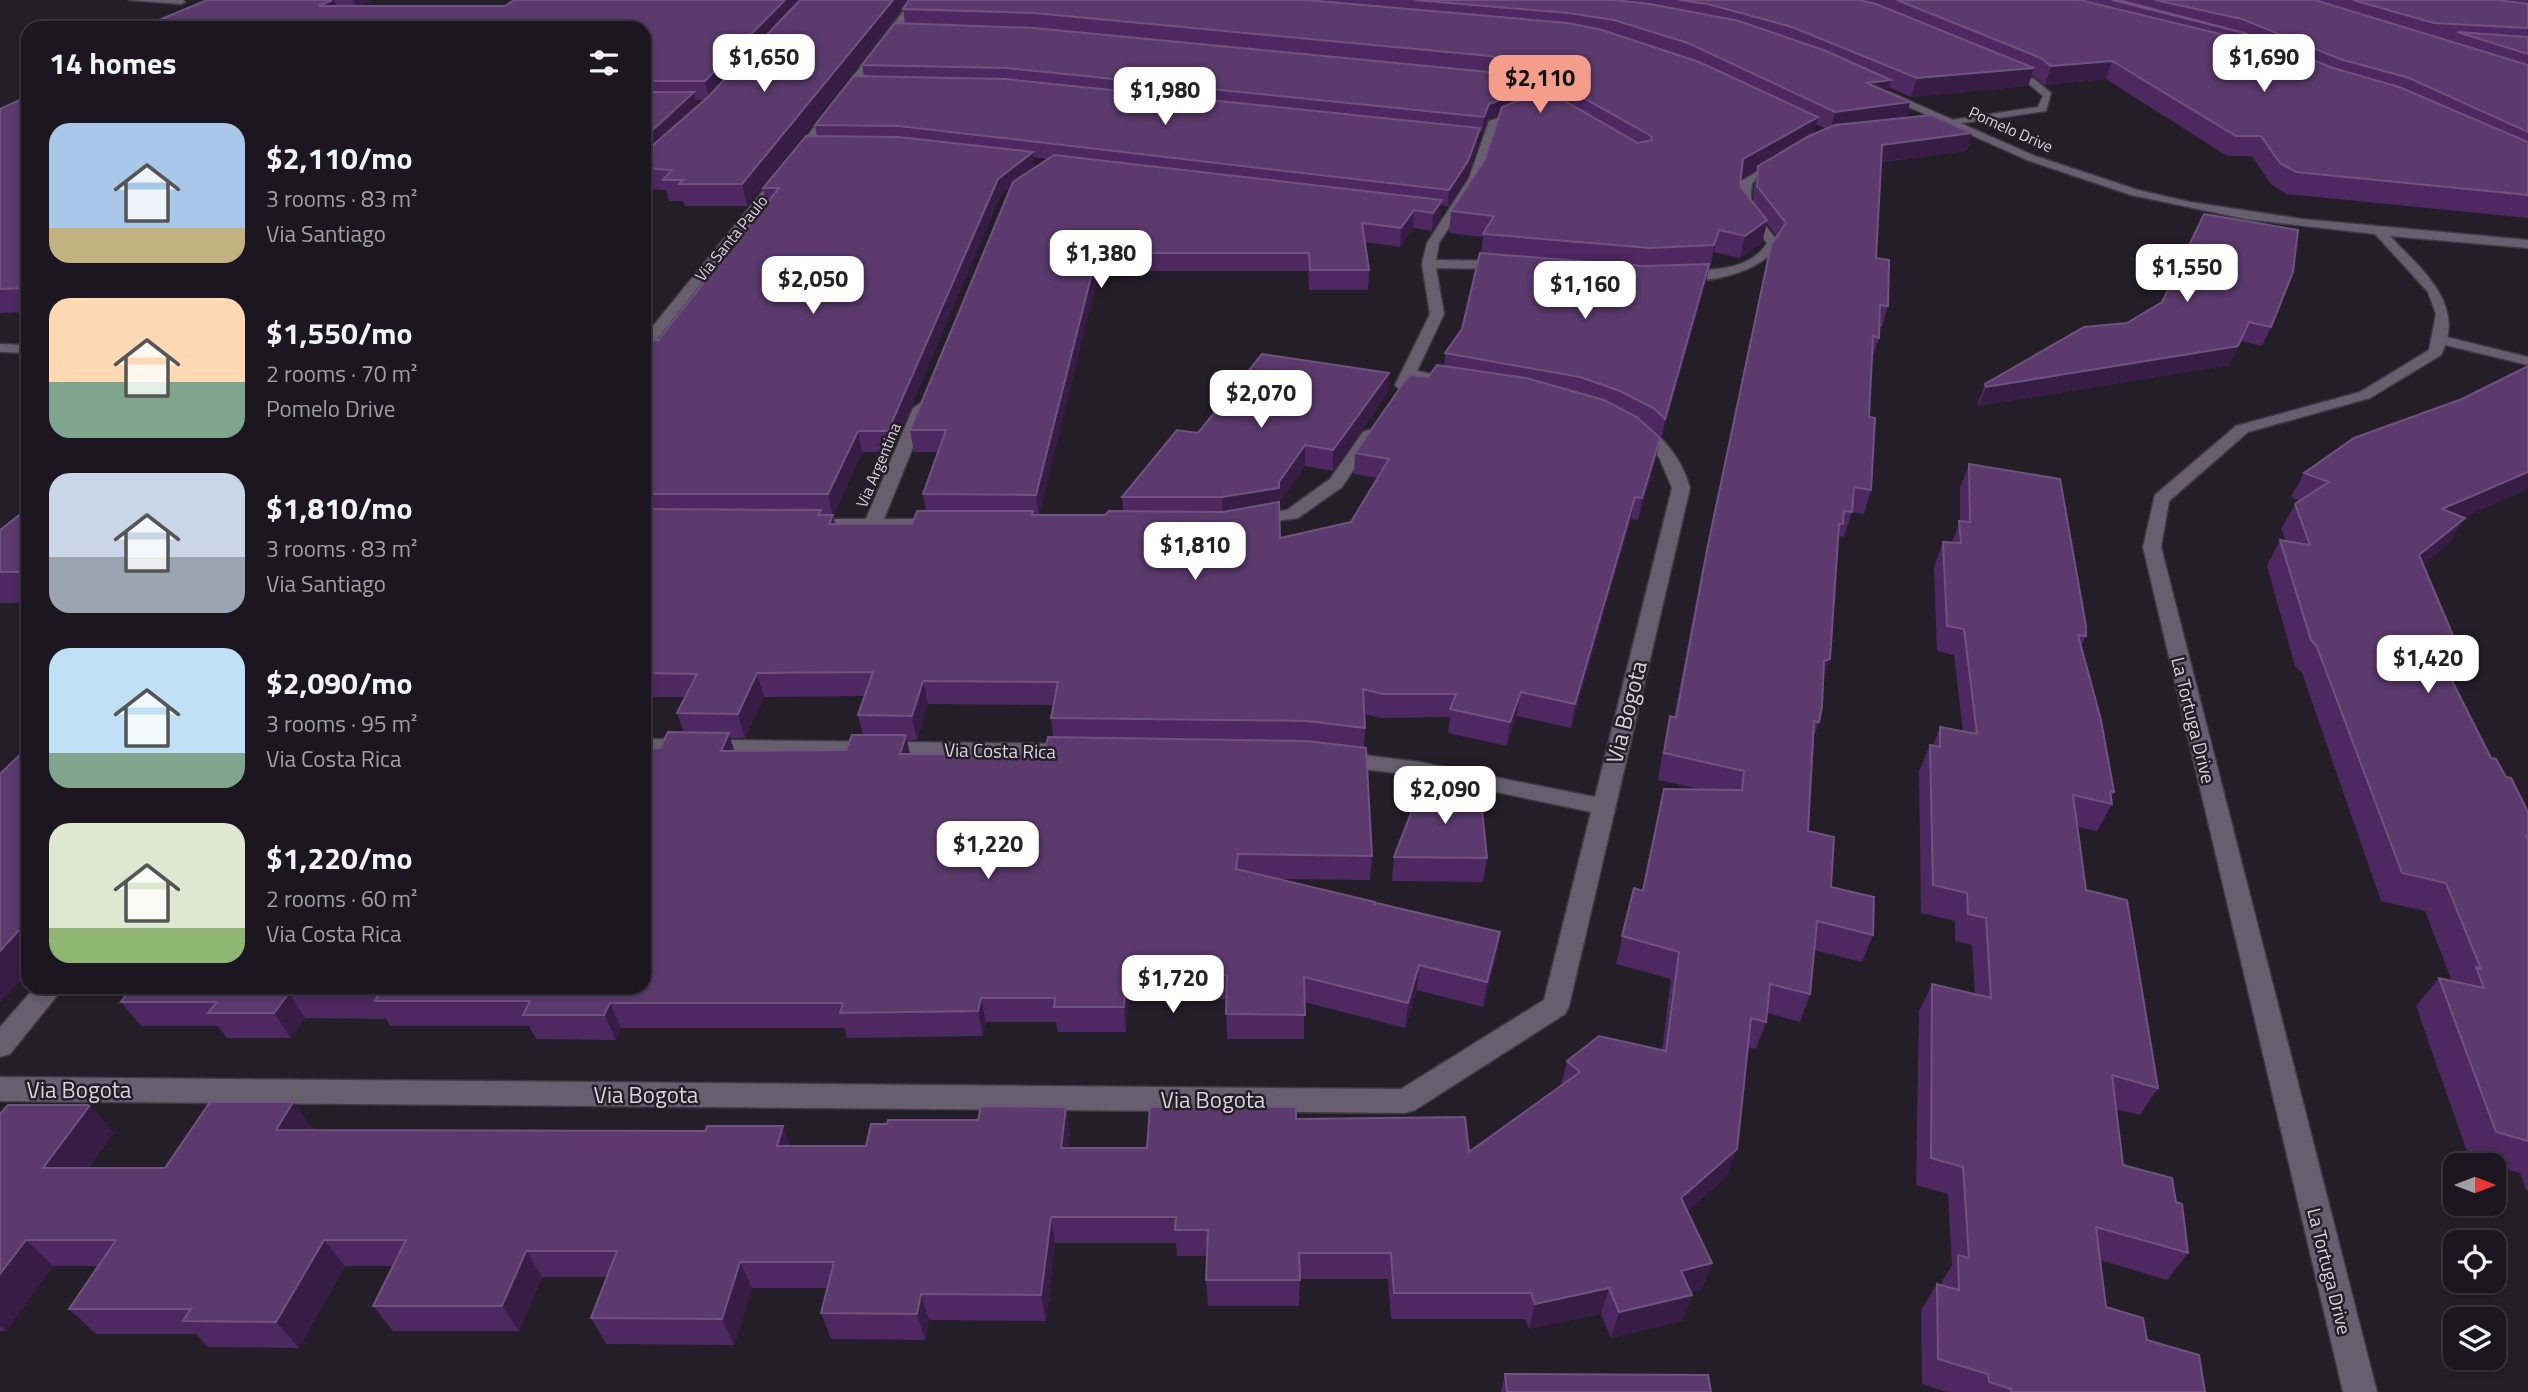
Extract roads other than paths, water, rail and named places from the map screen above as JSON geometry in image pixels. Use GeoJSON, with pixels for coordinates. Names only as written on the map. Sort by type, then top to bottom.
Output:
{"type":"FeatureCollection","features":[{"type":"Feature","properties":{"kind":"street"},"geometry":{"type":"LineString","coordinates":[[133,0],[181,2]]}},
{"type":"Feature","properties":{"kind":"street","name":"Via Santa Paulo"},"geometry":{"type":"LineString","coordinates":[[651,337],[854,84],[902,31],[911,7],[924,0]]}},
{"type":"Feature","properties":{"kind":"street"},"geometry":{"type":"LineString","coordinates":[[1916,128],[2042,109],[2048,95],[2031,81],[1995,66]]}},
{"type":"Feature","properties":{"kind":"street"},"geometry":{"type":"LineString","coordinates":[[854,84],[867,84]]}},
{"type":"Feature","properties":{"kind":"street","name":"Pomelo Drive"},"geometry":{"type":"LineString","coordinates":[[1870,86],[2073,174],[2162,198],[2290,220],[2528,244]]}},
{"type":"Feature","properties":{"kind":"street"},"geometry":{"type":"LineString","coordinates":[[1396,396],[1411,374],[1437,314],[1429,264],[1433,243],[1445,212],[1475,178],[1483,138],[1493,123],[1512,115],[1534,112]]}},
{"type":"Feature","properties":{"kind":"street"},"geometry":{"type":"LineString","coordinates":[[805,146],[819,146]]}},
{"type":"Feature","properties":{"kind":"street"},"geometry":{"type":"LineString","coordinates":[[1659,277],[1754,265],[1769,255],[1773,243],[1744,206],[1746,182],[1789,156]]}},
{"type":"Feature","properties":{"kind":"street"},"geometry":{"type":"LineString","coordinates":[[2377,229],[2434,290],[2443,314],[2438,339],[2528,361]]}},
{"type":"Feature","properties":{"kind":"street"},"geometry":{"type":"LineString","coordinates":[[1429,264],[1524,266]]}},
{"type":"Feature","properties":{"kind":"street","name":"La Tortuga Drive"},"geometry":{"type":"LineString","coordinates":[[2360,1392],[2152,547],[2161,499],[2242,429],[2365,395],[2436,352],[2438,339]]}},
{"type":"Feature","properties":{"kind":"street"},"geometry":{"type":"LineString","coordinates":[[0,348],[21,349]]}},
{"type":"Feature","properties":{"kind":"street"},"geometry":{"type":"LineString","coordinates":[[1411,374],[1475,386]]}},
{"type":"Feature","properties":{"kind":"street","name":"Via Argentina"},"geometry":{"type":"LineString","coordinates":[[873,524],[926,395]]}},
{"type":"Feature","properties":{"kind":"street"},"geometry":{"type":"LineString","coordinates":[[1234,524],[1293,514],[1336,484],[1381,418]]}},
{"type":"Feature","properties":{"kind":"street","name":"Via Bogota"},"geometry":{"type":"LineString","coordinates":[[0,1089],[1405,1101],[1556,1006],[1681,488],[1678,471],[1655,441],[1617,418]]}},
{"type":"Feature","properties":{"kind":"street"},"geometry":{"type":"LineString","coordinates":[[792,524],[956,524]]}},
{"type":"Feature","properties":{"kind":"street","name":"Via Costa Rica"},"geometry":{"type":"LineString","coordinates":[[651,746],[1099,752]]}},
{"type":"Feature","properties":{"kind":"street"},"geometry":{"type":"LineString","coordinates":[[1318,756],[1420,769],[1603,807]]}},
{"type":"Feature","properties":{"kind":"street"},"geometry":{"type":"LineString","coordinates":[[0,1046],[45,994]]}}]}
